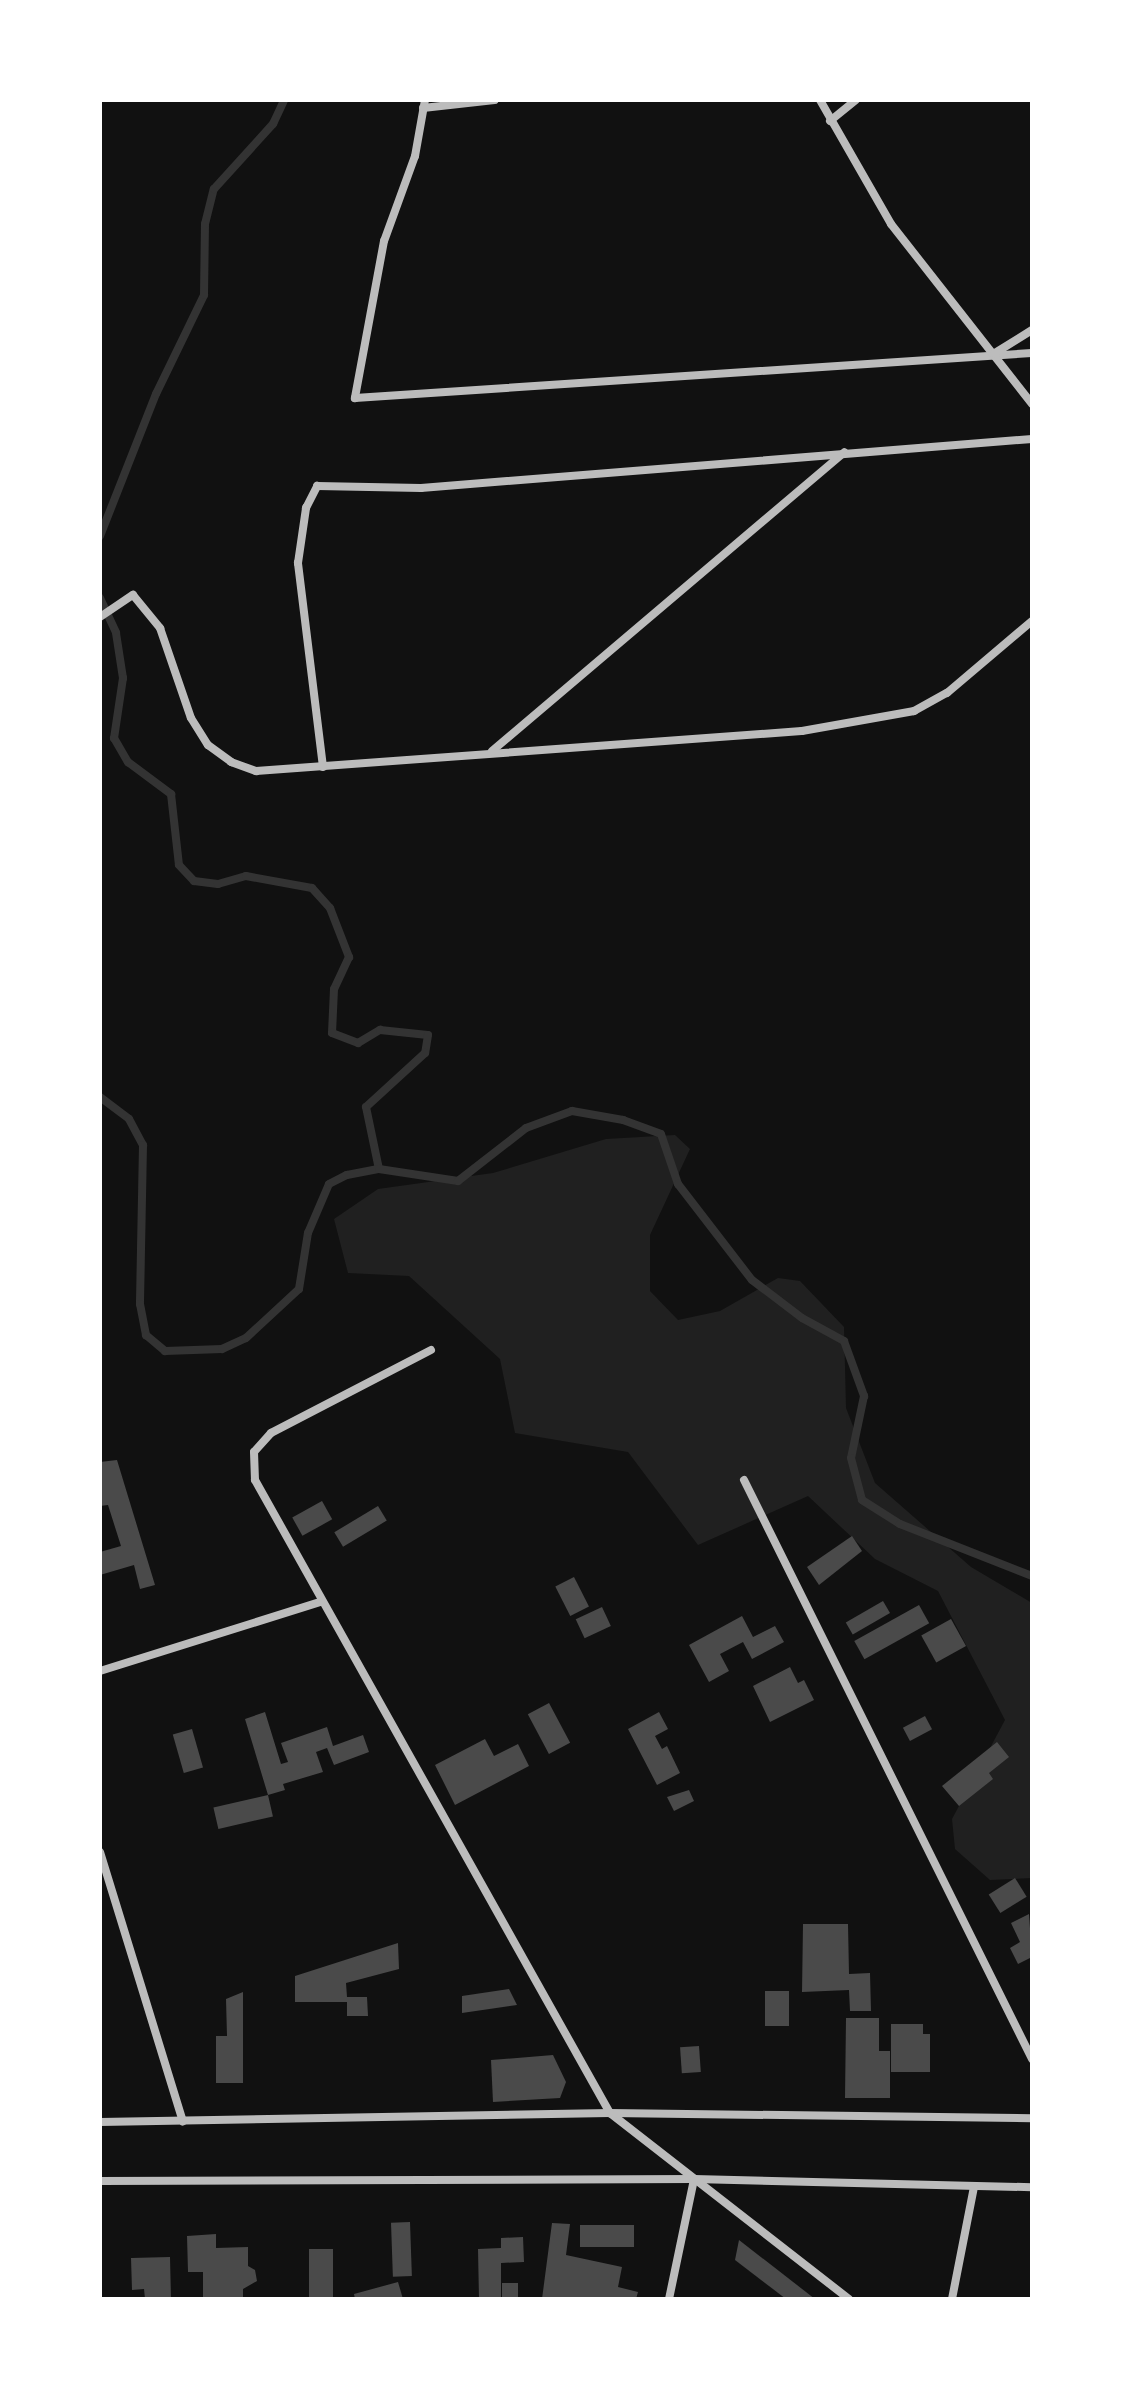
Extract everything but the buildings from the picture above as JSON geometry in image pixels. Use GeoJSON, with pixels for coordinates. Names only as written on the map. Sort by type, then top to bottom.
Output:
{"type":"FeatureCollection","features":[{"type":"Feature","properties":{"kind":"street"},"geometry":{"type":"LineString","coordinates":[[495,100],[424,104],[415,156],[384,241],[355,398],[1032,353]]}},
{"type":"Feature","properties":{"kind":"street"},"geometry":{"type":"LineString","coordinates":[[820,100],[891,224],[1032,404]]}},
{"type":"Feature","properties":{"kind":"street"},"geometry":{"type":"LineString","coordinates":[[830,121],[856,100]]}},
{"type":"Feature","properties":{"kind":"street"},"geometry":{"type":"LineString","coordinates":[[994,354],[1032,330]]}},
{"type":"Feature","properties":{"kind":"street"},"geometry":{"type":"LineString","coordinates":[[323,767],[298,563],[306,508],[317,486],[421,488],[1032,439]]}},
{"type":"Feature","properties":{"kind":"street"},"geometry":{"type":"LineString","coordinates":[[491,751],[844,452]]}},
{"type":"Feature","properties":{"kind":"street"},"geometry":{"type":"LineString","coordinates":[[100,617],[122,598],[133,595],[160,628],[191,718],[208,745],[231,762],[256,771],[491,751],[802,731],[914,711],[947,693],[1032,621]]}},
{"type":"Feature","properties":{"kind":"street"},"geometry":{"type":"LineString","coordinates":[[431,1350],[271,1433],[254,1452],[255,1480],[320,1602],[610,2113],[849,2299]]}},
{"type":"Feature","properties":{"kind":"street"},"geometry":{"type":"LineString","coordinates":[[744,1480],[1032,2059]]}},
{"type":"Feature","properties":{"kind":"street"},"geometry":{"type":"LineString","coordinates":[[100,1671],[320,1602]]}},
{"type":"Feature","properties":{"kind":"street"},"geometry":{"type":"LineString","coordinates":[[100,1852],[183,2121]]}},
{"type":"Feature","properties":{"kind":"street"},"geometry":{"type":"LineString","coordinates":[[100,2122],[610,2113],[1032,2118]]}},
{"type":"Feature","properties":{"kind":"street"},"geometry":{"type":"LineString","coordinates":[[669,2299],[694,2179]]}},
{"type":"Feature","properties":{"kind":"street"},"geometry":{"type":"LineString","coordinates":[[100,2181],[694,2179],[1032,2187]]}},
{"type":"Feature","properties":{"kind":"street"},"geometry":{"type":"LineString","coordinates":[[952,2299],[974,2187]]}},
{"type":"Feature","properties":{"kind":"shaded area"},"geometry":{"type":"Polygon","coordinates":[[[675,1135],[690,1149],[650,1235],[650,1291],[678,1320],[720,1311],[778,1278],[800,1281],[844,1327],[846,1408],[875,1483],[971,1567],[1032,1603],[1032,1878],[990,1880],[955,1849],[952,1819],[1005,1720],[938,1591],[875,1559],[808,1496],[698,1545],[628,1452],[515,1433],[500,1359],[409,1276],[348,1273],[334,1219],[378,1189],[493,1173],[606,1139],[675,1135]]]}},
{"type":"Feature","properties":{"kind":"waterway"},"geometry":{"type":"LineString","coordinates":[[100,536],[156,394],[204,295],[205,224],[214,189],[273,124],[284,100]]}},
{"type":"Feature","properties":{"kind":"waterway"},"geometry":{"type":"LineString","coordinates":[[100,598],[116,633],[123,678],[114,738],[128,762],[171,794],[179,865],[194,881],[218,884],[246,876],[312,888],[330,908],[349,957],[334,989],[332,1033],[358,1043],[380,1030],[428,1035],[425,1053],[366,1107],[379,1169]]}},
{"type":"Feature","properties":{"kind":"waterway"},"geometry":{"type":"LineString","coordinates":[[100,1097],[129,1119],[143,1145],[140,1304],[146,1335],[165,1351],[222,1349],[246,1338],[299,1289],[308,1233],[329,1184],[347,1175],[379,1169],[458,1181],[526,1128],[572,1111],[623,1120],[661,1134],[678,1184],[752,1280],[802,1318],[844,1341],[864,1396],[851,1458],[862,1500],[900,1524],[1032,1576]]}}]}
